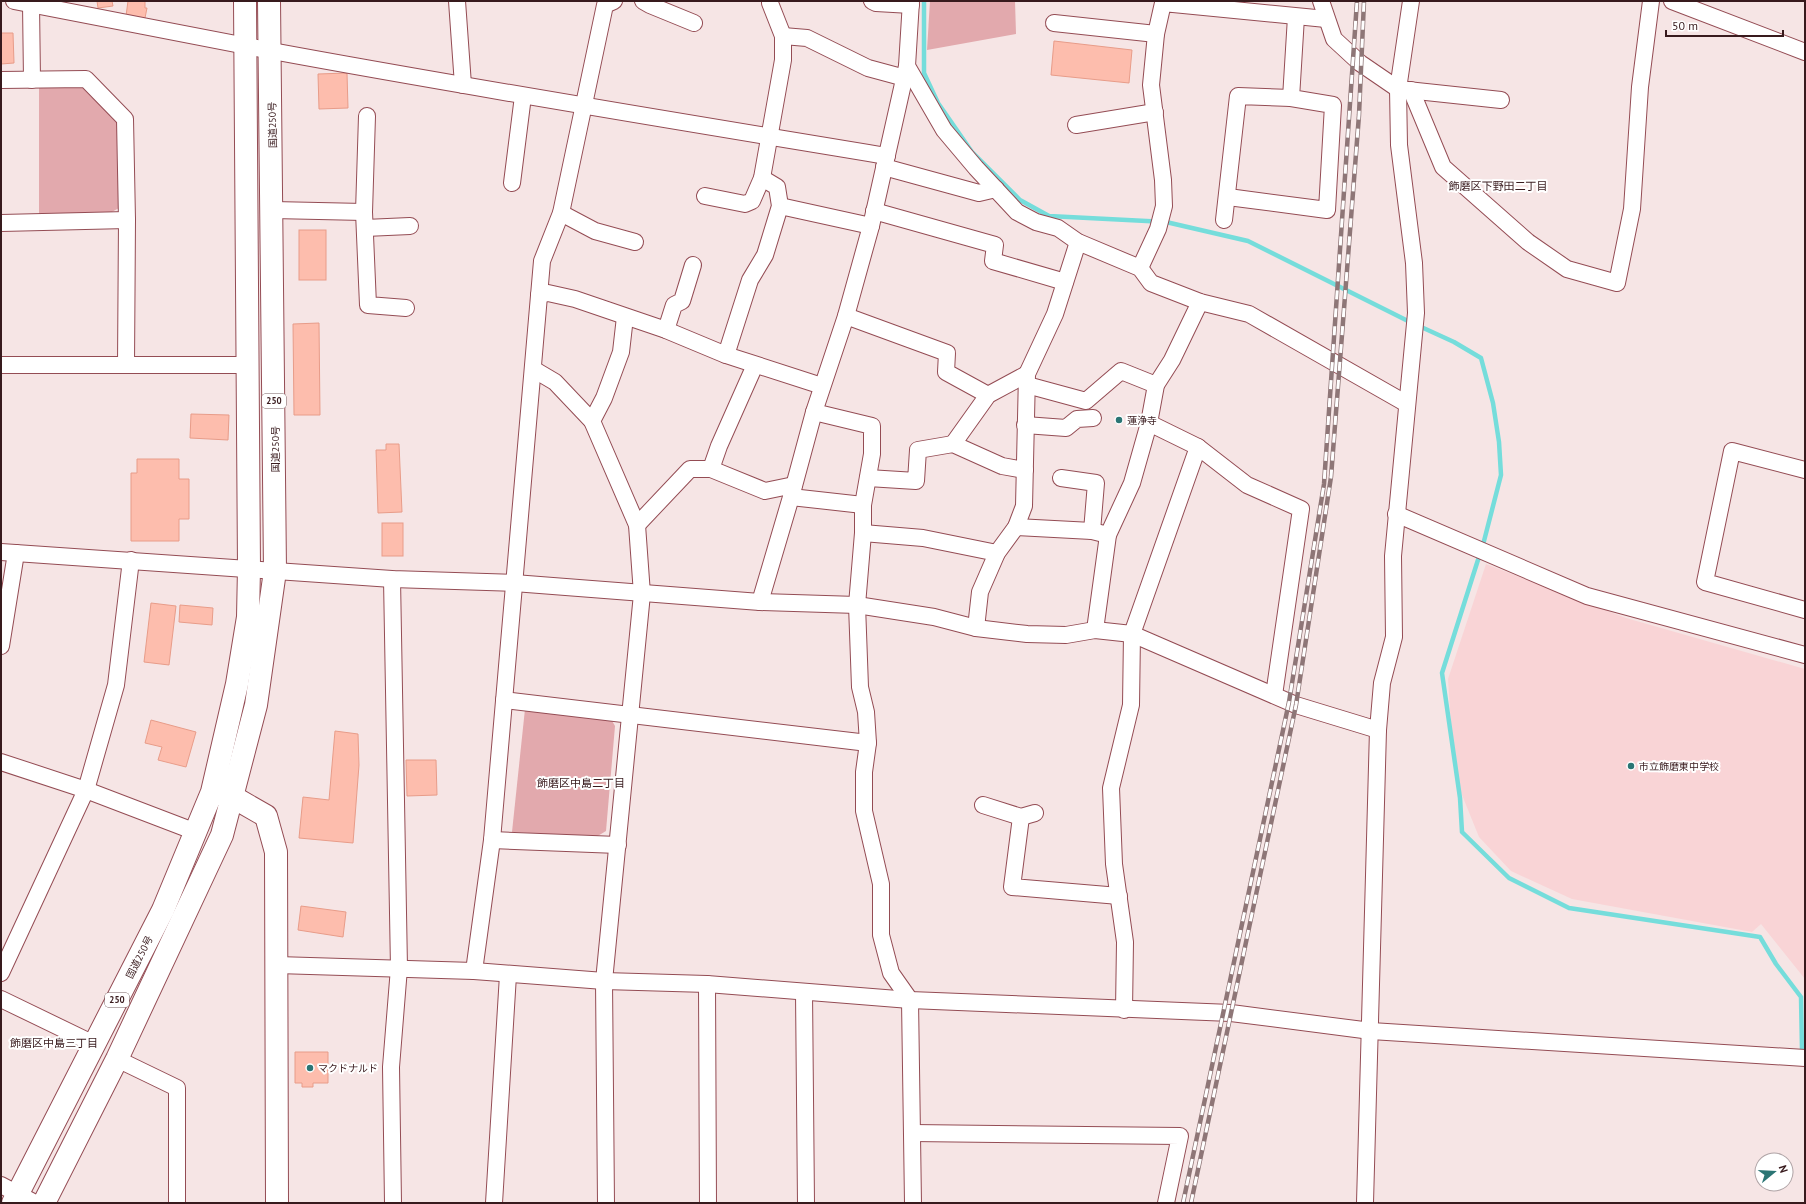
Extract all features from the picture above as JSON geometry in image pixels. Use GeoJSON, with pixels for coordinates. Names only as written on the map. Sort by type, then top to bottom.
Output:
{"type":"FeatureCollection","features":[{"type":"Feature","properties":{"kind":"highway","name":"国道250号"},"geometry":{"type":"LineString","coordinates":[[44,1203],[116,1059],[222,835],[223,794],[237,684],[248,617],[249,568],[245,1]]}},
{"type":"Feature","properties":{"kind":"highway","name":"国道250号"},"geometry":{"type":"LineString","coordinates":[[17,1196],[163,910],[196,832],[223,794],[256,705],[275,571],[273,210],[269,1]]}},
{"type":"Feature","properties":{"kind":"highway"},"geometry":{"type":"LineString","coordinates":[[223,794],[266,816],[276,852],[277,1203]]}},
{"type":"Feature","properties":{"kind":"street"},"geometry":{"type":"LineString","coordinates":[[14,1],[271,51],[523,96],[770,136],[886,161],[979,193],[996,189]]}},
{"type":"Feature","properties":{"kind":"street"},"geometry":{"type":"LineString","coordinates":[[457,1],[463,85]]}},
{"type":"Feature","properties":{"kind":"street"},"geometry":{"type":"LineString","coordinates":[[474,971],[492,840],[542,261],[561,213],[605,5],[614,1]]}},
{"type":"Feature","properties":{"kind":"street"},"geometry":{"type":"LineString","coordinates":[[643,1],[694,23]]}},
{"type":"Feature","properties":{"kind":"street"},"geometry":{"type":"LineString","coordinates":[[705,196],[745,204],[752,201],[762,178],[783,60],[783,36],[770,1]]}},
{"type":"Feature","properties":{"kind":"street"},"geometry":{"type":"LineString","coordinates":[[760,602],[793,491],[814,412],[846,316],[872,218],[906,72],[911,3],[876,3],[872,1]]}},
{"type":"Feature","properties":{"kind":"street"},"geometry":{"type":"LineString","coordinates":[[1321,1],[1334,39],[1360,63],[1405,90],[1500,100]]}},
{"type":"Feature","properties":{"kind":"street"},"geometry":{"type":"LineString","coordinates":[[1365,1203],[1371,1030],[1372,905],[1378,730],[1382,684],[1394,637],[1393,556],[1416,313],[1414,263],[1400,145],[1411,1]]}},
{"type":"Feature","properties":{"kind":"street"},"geometry":{"type":"LineString","coordinates":[[1405,90],[1442,167],[1528,242],[1568,269],[1617,283],[1632,209],[1640,87],[1651,1]]}},
{"type":"Feature","properties":{"kind":"street"},"geometry":{"type":"LineString","coordinates":[[1672,1],[1805,52]]}},
{"type":"Feature","properties":{"kind":"street"},"geometry":{"type":"LineString","coordinates":[[1140,268],[1159,223],[1164,206],[1163,180],[1151,86],[1156,34],[1163,3],[1326,19]]}},
{"type":"Feature","properties":{"kind":"street"},"geometry":{"type":"LineString","coordinates":[[31,4],[32,80]]}},
{"type":"Feature","properties":{"kind":"street"},"geometry":{"type":"LineString","coordinates":[[1290,98],[1296,17]]}},
{"type":"Feature","properties":{"kind":"street"},"geometry":{"type":"LineString","coordinates":[[1054,24],[1156,34]]}},
{"type":"Feature","properties":{"kind":"street"},"geometry":{"type":"LineString","coordinates":[[783,36],[806,38],[868,68],[906,72]]}},
{"type":"Feature","properties":{"kind":"street"},"geometry":{"type":"LineString","coordinates":[[906,72],[944,130],[976,168],[1017,212],[1036,222],[1058,228],[1078,242],[1140,268],[1152,283],[1200,302],[1249,314],[1407,404]]}},
{"type":"Feature","properties":{"kind":"street"},"geometry":{"type":"LineString","coordinates":[[1,80],[86,79],[125,119],[127,220],[126,365]]}},
{"type":"Feature","properties":{"kind":"street"},"geometry":{"type":"LineString","coordinates":[[512,183],[523,96]]}},
{"type":"Feature","properties":{"kind":"street"},"geometry":{"type":"LineString","coordinates":[[1224,220],[1228,196],[1238,96],[1290,98],[1333,105],[1327,210],[1228,196]]}},
{"type":"Feature","properties":{"kind":"street"},"geometry":{"type":"LineString","coordinates":[[1076,125],[1155,112]]}},
{"type":"Feature","properties":{"kind":"street"},"geometry":{"type":"LineString","coordinates":[[367,116],[364,220],[368,305],[406,308]]}},
{"type":"Feature","properties":{"kind":"street"},"geometry":{"type":"LineString","coordinates":[[726,355],[750,280],[765,255],[780,206],[777,186],[762,178]]}},
{"type":"Feature","properties":{"kind":"street"},"geometry":{"type":"LineString","coordinates":[[780,206],[872,218],[995,245],[993,261],[1065,282]]}},
{"type":"Feature","properties":{"kind":"street"},"geometry":{"type":"LineString","coordinates":[[273,210],[410,226]]}},
{"type":"Feature","properties":{"kind":"street"},"geometry":{"type":"LineString","coordinates":[[561,213],[596,231],[635,242]]}},
{"type":"Feature","properties":{"kind":"street"},"geometry":{"type":"LineString","coordinates":[[1,223],[127,220]]}},
{"type":"Feature","properties":{"kind":"street"},"geometry":{"type":"LineString","coordinates":[[976,628],[980,592],[996,553],[1016,526],[1024,506],[1027,380],[1055,314],[1078,242]]}},
{"type":"Feature","properties":{"kind":"street"},"geometry":{"type":"LineString","coordinates":[[666,330],[674,305],[682,301],[693,265]]}},
{"type":"Feature","properties":{"kind":"street"},"geometry":{"type":"LineString","coordinates":[[539,295],[548,293],[575,299],[666,330],[726,355],[822,386]]}},
{"type":"Feature","properties":{"kind":"street"},"geometry":{"type":"LineString","coordinates":[[1095,630],[1108,535],[1132,483],[1149,423],[1156,385],[1172,360],[1200,302]]}},
{"type":"Feature","properties":{"kind":"street"},"geometry":{"type":"LineString","coordinates":[[592,421],[604,398],[620,352],[625,316]]}},
{"type":"Feature","properties":{"kind":"street"},"geometry":{"type":"LineString","coordinates":[[846,316],[947,353],[946,372],[988,395]]}},
{"type":"Feature","properties":{"kind":"street"},"geometry":{"type":"LineString","coordinates":[[1,366],[248,365]]}},
{"type":"Feature","properties":{"kind":"street"},"geometry":{"type":"LineString","coordinates":[[711,469],[719,446],[755,365]]}},
{"type":"Feature","properties":{"kind":"street"},"geometry":{"type":"LineString","coordinates":[[532,369],[555,382],[592,421],[637,525],[642,594],[604,981],[606,1203]]}},
{"type":"Feature","properties":{"kind":"street"},"geometry":{"type":"LineString","coordinates":[[953,444],[988,395],[1027,380],[1086,401],[1121,371],[1156,385]]}},
{"type":"Feature","properties":{"kind":"street"},"geometry":{"type":"LineString","coordinates":[[814,412],[872,426],[872,454],[864,505],[857,605],[860,687],[866,712],[868,743],[864,772],[864,811],[880,884],[880,935],[891,973],[910,1000],[913,1203]]}},
{"type":"Feature","properties":{"kind":"street"},"geometry":{"type":"LineString","coordinates":[[1025,425],[1066,428],[1077,419],[1093,418]]}},
{"type":"Feature","properties":{"kind":"street"},"geometry":{"type":"LineString","coordinates":[[1149,423],[1198,447],[1247,485],[1301,509],[1274,695]]}},
{"type":"Feature","properties":{"kind":"street"},"geometry":{"type":"LineString","coordinates":[[868,478],[916,481],[918,450],[953,444],[1002,466],[1025,470]]}},
{"type":"Feature","properties":{"kind":"street"},"geometry":{"type":"LineString","coordinates":[[1124,1010],[1125,942],[1114,864],[1111,788],[1131,705],[1132,634],[1198,447]]}},
{"type":"Feature","properties":{"kind":"street"},"geometry":{"type":"LineString","coordinates":[[1805,470],[1732,451],[1705,582],[1805,610]]}},
{"type":"Feature","properties":{"kind":"street"},"geometry":{"type":"LineString","coordinates":[[637,525],[690,470],[711,469],[765,491],[793,491],[864,505]]}},
{"type":"Feature","properties":{"kind":"street"},"geometry":{"type":"LineString","coordinates":[[1061,478],[1096,484],[1092,531]]}},
{"type":"Feature","properties":{"kind":"street"},"geometry":{"type":"LineString","coordinates":[[1396,514],[1587,596],[1805,654]]}},
{"type":"Feature","properties":{"kind":"street"},"geometry":{"type":"LineString","coordinates":[[1016,526],[1092,531],[1108,535]]}},
{"type":"Feature","properties":{"kind":"street"},"geometry":{"type":"LineString","coordinates":[[863,533],[923,538],[996,553]]}},
{"type":"Feature","properties":{"kind":"street"},"geometry":{"type":"LineString","coordinates":[[1,646],[8,553],[131,560],[392,579],[514,583],[760,602],[857,605],[934,617],[976,628],[1035,634],[1066,635],[1095,630],[1132,634],[1296,705],[1378,730]]}},
{"type":"Feature","properties":{"kind":"street"},"geometry":{"type":"LineString","coordinates":[[1,974],[86,790],[116,685],[131,560]]}},
{"type":"Feature","properties":{"kind":"street"},"geometry":{"type":"LineString","coordinates":[[392,579],[398,968],[391,1066],[393,1203]]}},
{"type":"Feature","properties":{"kind":"street"},"geometry":{"type":"LineString","coordinates":[[504,700],[868,743]]}},
{"type":"Feature","properties":{"kind":"street"},"geometry":{"type":"LineString","coordinates":[[1,762],[86,790],[196,832]]}},
{"type":"Feature","properties":{"kind":"street"},"geometry":{"type":"LineString","coordinates":[[983,805],[1028,815],[1012,887],[1119,896]]}},
{"type":"Feature","properties":{"kind":"street"},"geometry":{"type":"LineString","coordinates":[[492,840],[618,845]]}},
{"type":"Feature","properties":{"kind":"street"},"geometry":{"type":"LineString","coordinates":[[277,966],[474,971],[508,975],[604,981],[707,984],[910,1000],[1124,1010],[1231,1013],[1371,1030],[1805,1058]]}},
{"type":"Feature","properties":{"kind":"street"},"geometry":{"type":"LineString","coordinates":[[494,1203],[508,975]]}},
{"type":"Feature","properties":{"kind":"street"},"geometry":{"type":"LineString","coordinates":[[707,984],[708,1203]]}},
{"type":"Feature","properties":{"kind":"street"},"geometry":{"type":"LineString","coordinates":[[804,992],[806,1203]]}},
{"type":"Feature","properties":{"kind":"street"},"geometry":{"type":"LineString","coordinates":[[1,999],[94,1044]]}},
{"type":"Feature","properties":{"kind":"street"},"geometry":{"type":"LineString","coordinates":[[116,1059],[177,1088],[177,1203]]}},
{"type":"Feature","properties":{"kind":"street"},"geometry":{"type":"LineString","coordinates":[[912,1133],[1180,1136],[1166,1203]]}},
{"type":"Feature","properties":{"kind":"shaded area"},"geometry":{"type":"Polygon","coordinates":[[[930,1],[1015,1],[1016,34],[927,50],[930,1]]]}},
{"type":"Feature","properties":{"kind":"shaded area"},"geometry":{"type":"Polygon","coordinates":[[[39,88],[85,88],[118,124],[119,208],[110,213],[39,215],[39,88]]]}},
{"type":"Feature","properties":{"kind":"shaded area","name":"市立飾磨東中学校"},"geometry":{"type":"Polygon","coordinates":[[[1486,564],[1626,618],[1805,669],[1805,979],[1761,924],[1752,932],[1572,899],[1511,871],[1479,837],[1460,790],[1452,741],[1448,679],[1486,564]]]}},
{"type":"Feature","properties":{"kind":"shaded area"},"geometry":{"type":"Polygon","coordinates":[[[525,709],[610,717],[615,726],[606,831],[596,837],[512,832],[525,709]]]}},
{"type":"Feature","properties":{"kind":"building"},"geometry":{"type":"Polygon","coordinates":[[[97,1],[112,1],[113,6],[98,8],[97,1]]]}},
{"type":"Feature","properties":{"kind":"building"},"geometry":{"type":"Polygon","coordinates":[[[128,1],[145,1],[145,8],[147,8],[145,18],[126,16],[128,1]]]}},
{"type":"Feature","properties":{"kind":"building"},"geometry":{"type":"Polygon","coordinates":[[[1,33],[13,33],[14,63],[1,64],[1,33]]]}},
{"type":"Feature","properties":{"kind":"building"},"geometry":{"type":"Polygon","coordinates":[[[1054,41],[1132,50],[1129,83],[1051,75],[1054,41]]]}},
{"type":"Feature","properties":{"kind":"building"},"geometry":{"type":"Polygon","coordinates":[[[347,73],[348,108],[319,109],[318,74],[347,73]]]}},
{"type":"Feature","properties":{"kind":"building"},"geometry":{"type":"Polygon","coordinates":[[[299,230],[326,230],[326,280],[299,280],[299,230]]]}},
{"type":"Feature","properties":{"kind":"building"},"geometry":{"type":"Polygon","coordinates":[[[319,323],[320,415],[294,415],[293,324],[319,323]]]}},
{"type":"Feature","properties":{"kind":"building"},"geometry":{"type":"Polygon","coordinates":[[[191,414],[229,415],[228,440],[190,438],[191,414]]]}},
{"type":"Feature","properties":{"kind":"building"},"geometry":{"type":"Polygon","coordinates":[[[386,444],[399,444],[402,512],[378,513],[376,450],[386,450],[386,444]]]}},
{"type":"Feature","properties":{"kind":"building"},"geometry":{"type":"Polygon","coordinates":[[[137,459],[179,459],[179,479],[189,479],[189,519],[179,519],[179,541],[131,541],[131,473],[137,473],[137,459]]]}},
{"type":"Feature","properties":{"kind":"building"},"geometry":{"type":"Polygon","coordinates":[[[382,523],[403,523],[403,556],[382,556],[382,523]]]}},
{"type":"Feature","properties":{"kind":"building"},"geometry":{"type":"Polygon","coordinates":[[[151,603],[176,606],[169,665],[144,662],[151,603]]]}},
{"type":"Feature","properties":{"kind":"building"},"geometry":{"type":"Polygon","coordinates":[[[180,605],[213,608],[212,625],[179,622],[180,605]]]}},
{"type":"Feature","properties":{"kind":"building"},"geometry":{"type":"Polygon","coordinates":[[[151,720],[196,732],[186,767],[158,760],[162,747],[145,743],[151,720]]]}},
{"type":"Feature","properties":{"kind":"building"},"geometry":{"type":"Polygon","coordinates":[[[335,731],[358,734],[359,765],[353,843],[299,838],[303,797],[329,800],[335,731]]]}},
{"type":"Feature","properties":{"kind":"building"},"geometry":{"type":"Polygon","coordinates":[[[406,760],[436,760],[437,795],[407,796],[406,760]]]}},
{"type":"Feature","properties":{"kind":"building"},"geometry":{"type":"Polygon","coordinates":[[[301,906],[346,912],[343,937],[298,930],[301,906]]]}},
{"type":"Feature","properties":{"kind":"building"},"geometry":{"type":"Polygon","coordinates":[[[295,1052],[328,1052],[328,1083],[313,1083],[313,1087],[302,1087],[302,1083],[295,1083],[295,1052]]]}},
{"type":"Feature","properties":{"kind":"waterway"},"geometry":{"type":"LineString","coordinates":[[924,1],[924,73],[938,103],[972,152],[1020,200],[1049,216],[1166,222],[1248,241],[1412,323]]}},
{"type":"Feature","properties":{"kind":"waterway"},"geometry":{"type":"LineString","coordinates":[[1419,326],[1454,342],[1481,358],[1493,403],[1499,442],[1501,475],[1484,541],[1442,673],[1460,798],[1462,832],[1509,878],[1569,908],[1760,937],[1776,964],[1801,997],[1802,1050]]}},
{"type":"Feature","properties":{"kind":"railway"},"geometry":{"type":"LineString","coordinates":[[1183,1203],[1289,702],[1324,484],[1357,1]]}},
{"type":"Feature","properties":{"kind":"railway"},"geometry":{"type":"LineString","coordinates":[[1191,1203],[1296,705],[1331,477],[1359,115],[1364,1]]}},
{"type":"Feature","properties":{"kind":"place","name":"蓮浄寺"},"geometry":{"type":"Point","coordinates":[1119,420]}},
{"type":"Feature","properties":{"kind":"place","name":"市立飾磨東中学校"},"geometry":{"type":"Point","coordinates":[1631,766]}},
{"type":"Feature","properties":{"kind":"place","name":"マクドナルド"},"geometry":{"type":"Point","coordinates":[310,1068]}},
{"type":"Feature","properties":{"kind":"district","name":"飾磨区下野田二丁目"},"geometry":{"type":"Point","coordinates":[1498,186]}},
{"type":"Feature","properties":{"kind":"district","name":"飾磨区中島二丁目"},"geometry":{"type":"Point","coordinates":[581,783]}},
{"type":"Feature","properties":{"kind":"district","name":"飾磨区中島三丁目"},"geometry":{"type":"Point","coordinates":[54,1043]}}]}
